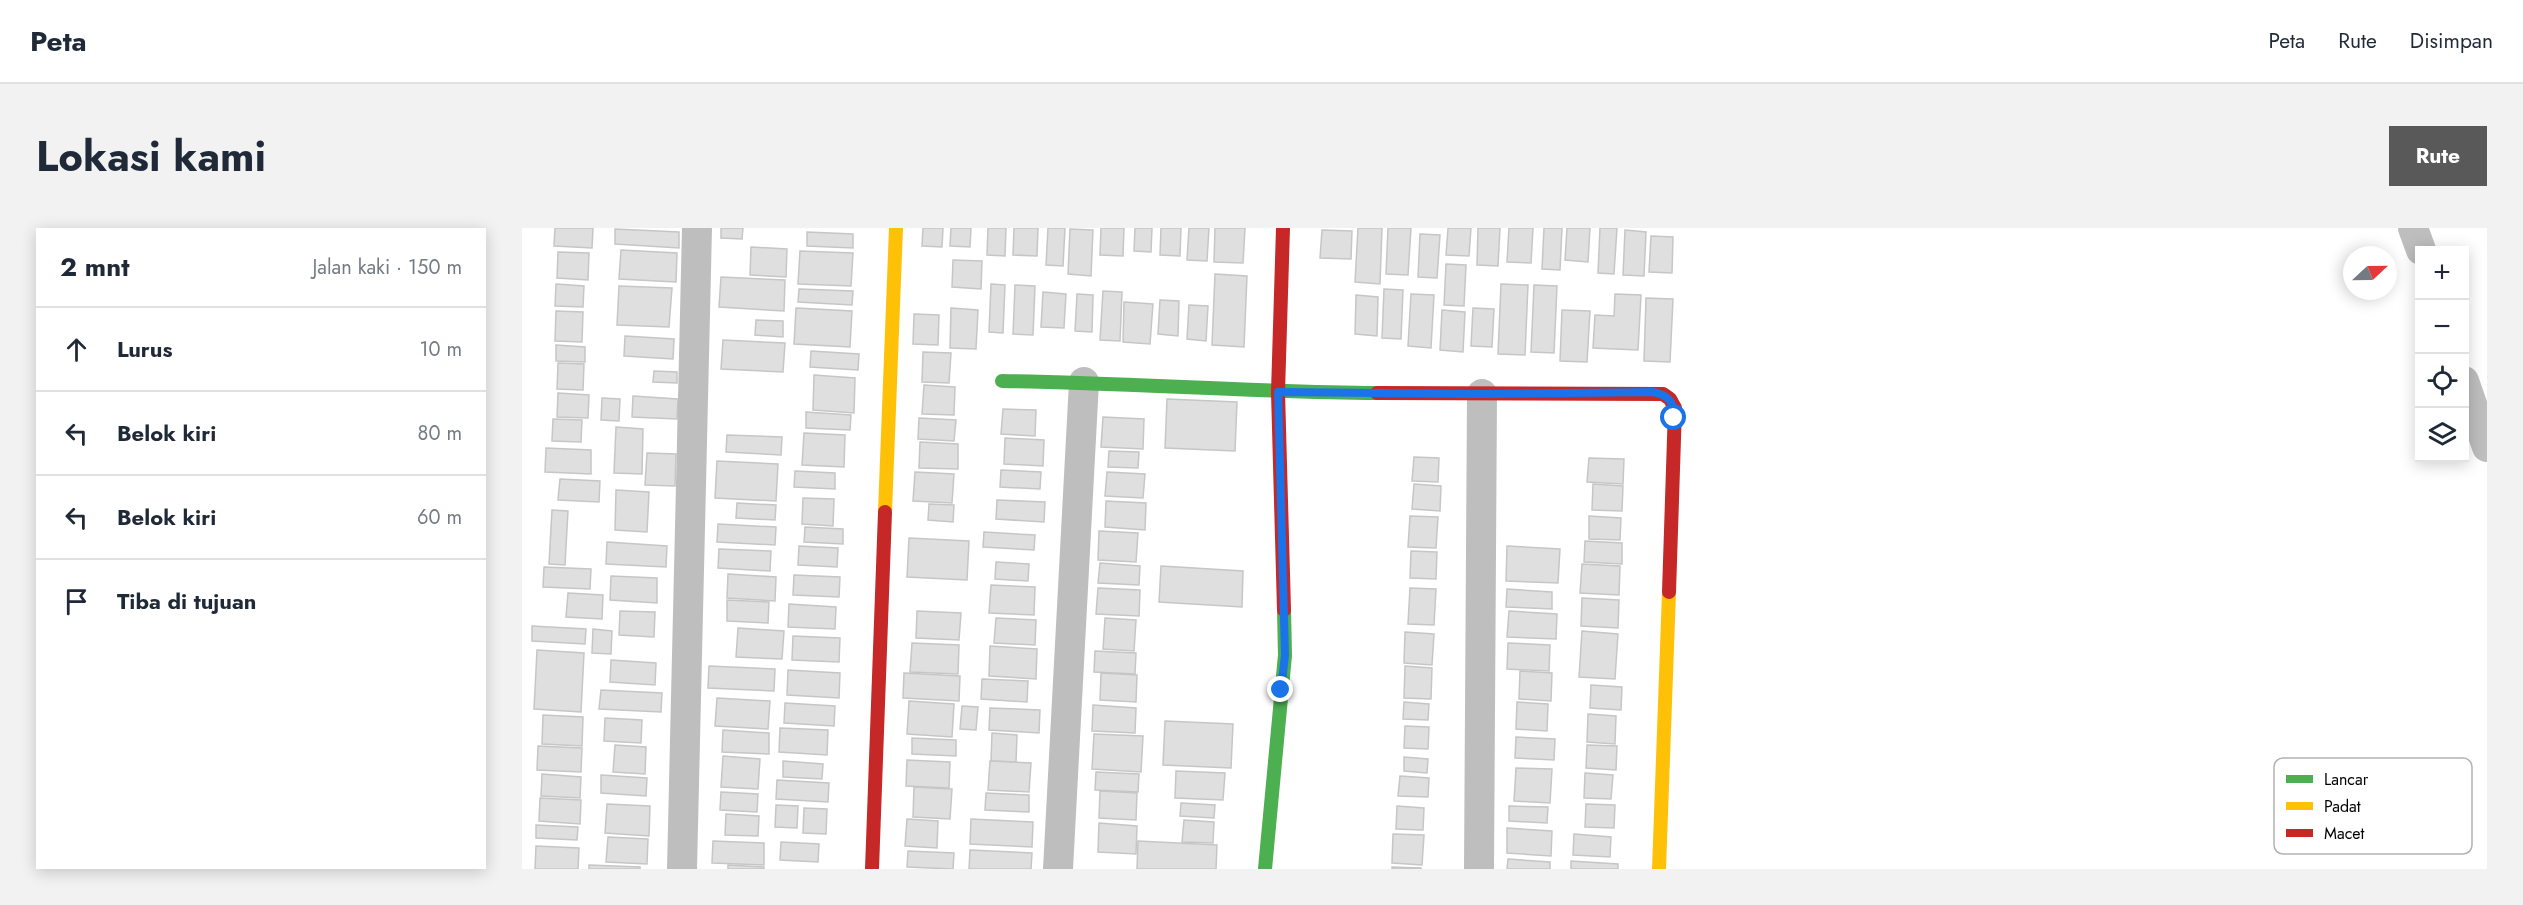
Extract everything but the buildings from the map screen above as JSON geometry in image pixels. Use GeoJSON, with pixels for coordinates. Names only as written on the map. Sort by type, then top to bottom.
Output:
{"type":"FeatureCollection","features":[{"type":"Feature","properties":{"kind":"street"},"geometry":{"type":"LineString","coordinates":[[682,869],[698,228]]}},
{"type":"Feature","properties":{"kind":"street"},"geometry":{"type":"LineString","coordinates":[[872,869],[896,228]]}},
{"type":"Feature","properties":{"kind":"street"},"geometry":{"type":"LineString","coordinates":[[1265,869],[1285,655],[1278,392],[1283,228]]}},
{"type":"Feature","properties":{"kind":"street"},"geometry":{"type":"LineString","coordinates":[[2414,228],[2420,246]]}},
{"type":"Feature","properties":{"kind":"street"},"geometry":{"type":"LineString","coordinates":[[1002,381],[1084,382],[1278,392],[1482,394],[1653,392],[1663,394],[1670,399],[1675,408],[1659,869]]}},
{"type":"Feature","properties":{"kind":"street"},"geometry":{"type":"LineString","coordinates":[[1058,869],[1084,382]]}},
{"type":"Feature","properties":{"kind":"street"},"geometry":{"type":"LineString","coordinates":[[1479,869],[1482,394]]}},
{"type":"Feature","properties":{"kind":"street"},"geometry":{"type":"LineString","coordinates":[[2469,395],[2487,447]]}},
{"type":"Feature","properties":{"kind":"traffic: fast"},"geometry":{"type":"LineString","coordinates":[[1002,381],[1377,393]]}},
{"type":"Feature","properties":{"kind":"traffic: fast"},"geometry":{"type":"LineString","coordinates":[[1265,869],[1285,655],[1284,610]]}},
{"type":"Feature","properties":{"kind":"traffic: slow"},"geometry":{"type":"LineString","coordinates":[[885,512],[896,228]]}},
{"type":"Feature","properties":{"kind":"traffic: slow"},"geometry":{"type":"LineString","coordinates":[[1659,869],[1669,592]]}},
{"type":"Feature","properties":{"kind":"traffic: jam"},"geometry":{"type":"LineString","coordinates":[[1283,228],[1278,392],[1284,610]]}},
{"type":"Feature","properties":{"kind":"traffic: jam"},"geometry":{"type":"LineString","coordinates":[[1377,393],[1663,394],[1670,399],[1675,408],[1669,592]]}},
{"type":"Feature","properties":{"kind":"traffic: jam"},"geometry":{"type":"LineString","coordinates":[[872,869],[885,512]]}},
{"type":"Feature","properties":{"kind":"route"},"geometry":{"type":"LineString","coordinates":[[1281,690],[1285,655],[1278,392],[1482,394],[1653,392],[1663,394],[1670,399],[1675,408],[1674,418]]}}]}
